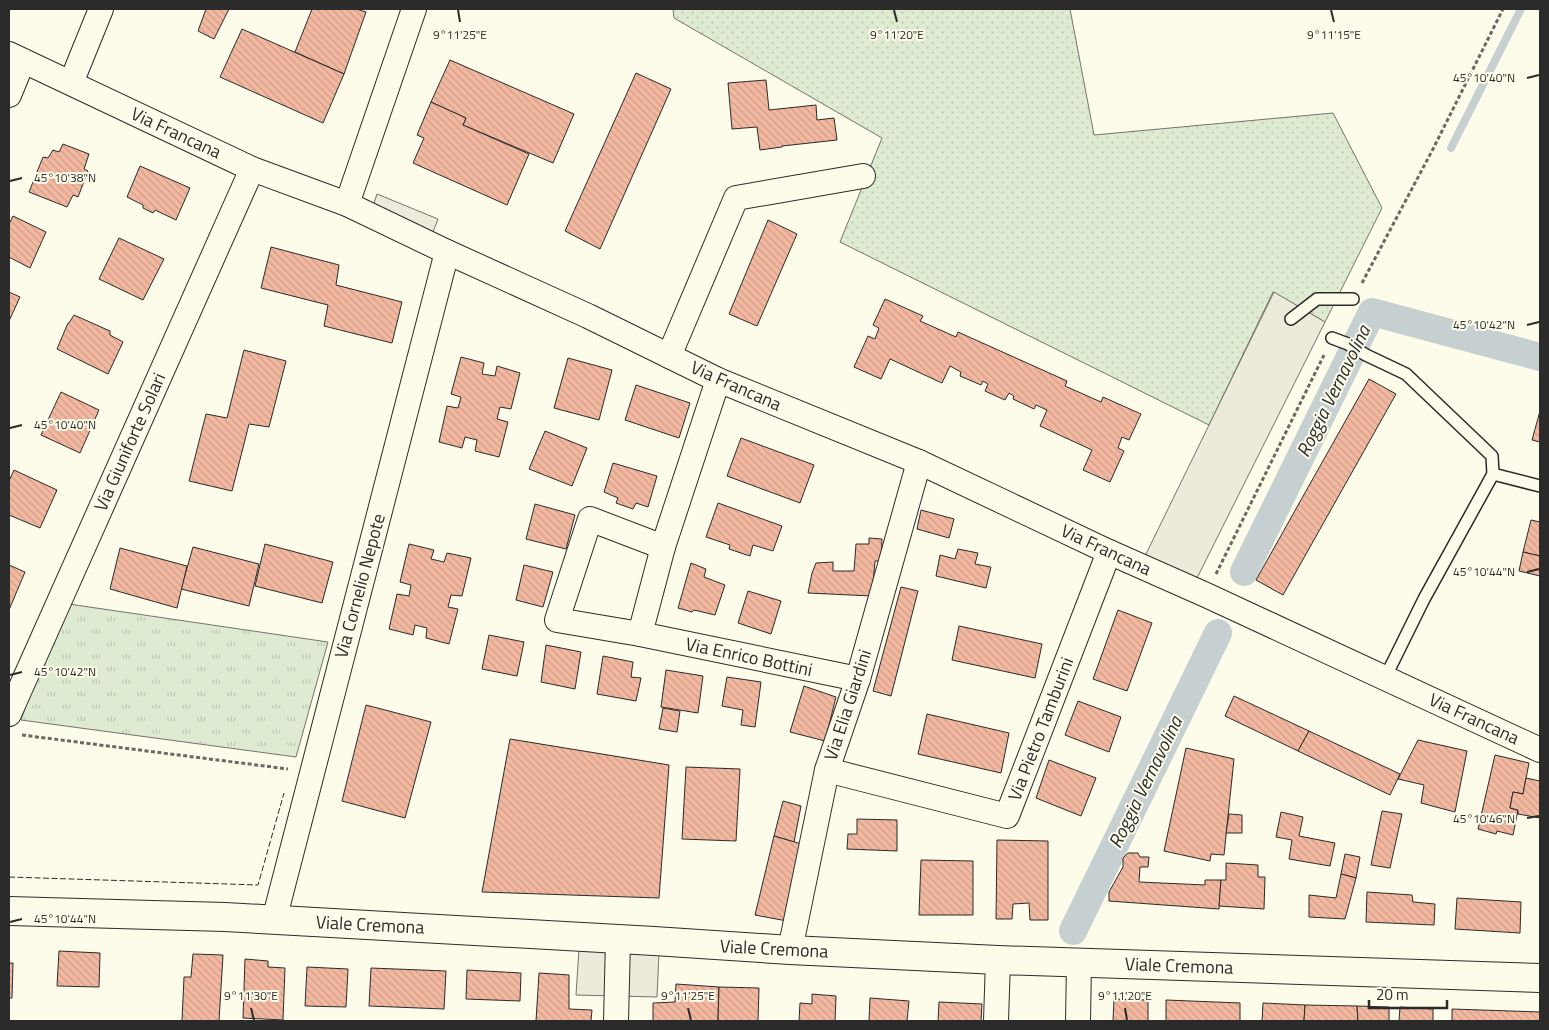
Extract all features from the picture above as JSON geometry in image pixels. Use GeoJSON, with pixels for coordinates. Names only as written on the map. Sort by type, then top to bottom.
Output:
{"type":"FeatureCollection","features":[{"type":"Feature","properties":{"kind":"main road","name":"Viale Cremona"},"geometry":{"type":"LineString","coordinates":[[9,911],[274,920],[790,950],[1079,964],[1540,978]]}},
{"type":"Feature","properties":{"kind":"street"},"geometry":{"type":"LineString","coordinates":[[71,84],[101,9]]}},
{"type":"Feature","properties":{"kind":"street"},"geometry":{"type":"LineString","coordinates":[[347,204],[414,9]]}},
{"type":"Feature","properties":{"kind":"street"},"geometry":{"type":"LineString","coordinates":[[9,95],[16,57]]}},
{"type":"Feature","properties":{"kind":"street","name":"Via Francana"},"geometry":{"type":"LineString","coordinates":[[16,57],[252,169],[347,204],[588,316],[718,380],[919,462],[1109,552],[1540,750]]}},
{"type":"Feature","properties":{"kind":"street","name":"Via Giuniforte Solari"},"geometry":{"type":"LineString","coordinates":[[13,724],[252,169]]}},
{"type":"Feature","properties":{"kind":"street","name":"Via Francana"},"geometry":{"type":"LineString","coordinates":[[669,356],[736,198],[863,176]]}},
{"type":"Feature","properties":{"kind":"street","name":"Via Cornelio Nepote"},"geometry":{"type":"LineString","coordinates":[[274,920],[447,252]]}},
{"type":"Feature","properties":{"kind":"street"},"geometry":{"type":"LineString","coordinates":[[640,634],[663,547],[718,380]]}},
{"type":"Feature","properties":{"kind":"street","name":"Via Elia Giardini"},"geometry":{"type":"LineString","coordinates":[[790,950],[827,770],[858,679],[919,462]]}},
{"type":"Feature","properties":{"kind":"street","name":"Via Enrico Bottini"},"geometry":{"type":"LineString","coordinates":[[663,547],[590,519],[556,620],[640,634],[858,679]]}},
{"type":"Feature","properties":{"kind":"street","name":"Via Pietro Tamburini"},"geometry":{"type":"LineString","coordinates":[[827,770],[1007,816],[1109,552]]}},
{"type":"Feature","properties":{"kind":"street"},"geometry":{"type":"LineString","coordinates":[[616,1021],[618,940]]}},
{"type":"Feature","properties":{"kind":"street"},"geometry":{"type":"LineString","coordinates":[[996,1021],[998,960]]}},
{"type":"Feature","properties":{"kind":"street"},"geometry":{"type":"LineString","coordinates":[[1078,1021],[1079,964]]}},
{"type":"Feature","properties":{"kind":"lane"},"geometry":{"type":"LineString","coordinates":[[1291,319],[1317,299],[1353,299]]}},
{"type":"Feature","properties":{"kind":"lane"},"geometry":{"type":"LineString","coordinates":[[1332,338],[1348,344],[1366,355],[1406,374],[1492,456],[1493,474],[1424,599],[1386,678]]}},
{"type":"Feature","properties":{"kind":"lane"},"geometry":{"type":"LineString","coordinates":[[1493,474],[1540,486]]}},
{"type":"Feature","properties":{"kind":"path"},"geometry":{"type":"LineString","coordinates":[[1353,299],[1433,150],[1503,9]]}},
{"type":"Feature","properties":{"kind":"path"},"geometry":{"type":"LineString","coordinates":[[1206,595],[1332,338]]}},
{"type":"Feature","properties":{"kind":"path"},"geometry":{"type":"LineString","coordinates":[[13,724],[312,772]]}},
{"type":"Feature","properties":{"kind":"green space"},"geometry":{"type":"Polygon","coordinates":[[[673,9],[1070,9],[1094,135],[1333,113],[1382,208],[1325,322],[1273,292],[1209,425],[840,242],[882,138],[674,18],[673,9]]]}},
{"type":"Feature","properties":{"kind":"green space"},"geometry":{"type":"Polygon","coordinates":[[[62,603],[328,642],[296,757],[21,720],[62,603]]]}},
{"type":"Feature","properties":{"kind":"shaded area"},"geometry":{"type":"Polygon","coordinates":[[[377,194],[438,219],[428,245],[368,221],[377,194]]]}},
{"type":"Feature","properties":{"kind":"shaded area"},"geometry":{"type":"Polygon","coordinates":[[[1274,292],[1325,322],[1196,580],[1145,556],[1274,292]]]}},
{"type":"Feature","properties":{"kind":"shaded area"},"geometry":{"type":"Polygon","coordinates":[[[579,949],[659,952],[657,997],[576,995],[579,949]]]}},
{"type":"Feature","properties":{"kind":"building"},"geometry":{"type":"Polygon","coordinates":[[[206,9],[229,9],[214,39],[198,31],[206,9]]]}},
{"type":"Feature","properties":{"kind":"building"},"geometry":{"type":"Polygon","coordinates":[[[312,9],[356,9],[366,12],[344,74],[295,52],[312,9]]]}},
{"type":"Feature","properties":{"kind":"building"},"geometry":{"type":"Polygon","coordinates":[[[242,29],[344,74],[323,123],[220,77],[242,29]]]}},
{"type":"Feature","properties":{"kind":"building"},"geometry":{"type":"Polygon","coordinates":[[[450,60],[574,114],[553,163],[463,125],[466,118],[431,102],[450,60]]]}},
{"type":"Feature","properties":{"kind":"building"},"geometry":{"type":"Polygon","coordinates":[[[636,73],[671,89],[600,249],[565,231],[636,73]]]}},
{"type":"Feature","properties":{"kind":"building"},"geometry":{"type":"Polygon","coordinates":[[[766,80],[769,110],[816,105],[817,120],[834,118],[837,140],[760,150],[757,127],[732,129],[728,83],[766,80]]]}},
{"type":"Feature","properties":{"kind":"building"},"geometry":{"type":"Polygon","coordinates":[[[431,102],[466,118],[463,125],[529,154],[507,205],[413,163],[424,138],[417,135],[431,102]]]}},
{"type":"Feature","properties":{"kind":"building"},"geometry":{"type":"Polygon","coordinates":[[[63,144],[89,154],[84,169],[88,171],[78,197],[73,195],[67,207],[29,192],[43,157],[48,158],[53,150],[59,152],[63,144]]]}},
{"type":"Feature","properties":{"kind":"building"},"geometry":{"type":"Polygon","coordinates":[[[140,166],[190,188],[176,220],[155,210],[153,213],[143,208],[143,205],[127,197],[140,166]]]}},
{"type":"Feature","properties":{"kind":"building"},"geometry":{"type":"Polygon","coordinates":[[[13,216],[46,232],[30,268],[9,257],[9,224],[13,216]]]}},
{"type":"Feature","properties":{"kind":"building"},"geometry":{"type":"Polygon","coordinates":[[[768,220],[797,234],[757,326],[729,314],[768,220]]]}},
{"type":"Feature","properties":{"kind":"building"},"geometry":{"type":"Polygon","coordinates":[[[119,238],[164,259],[143,300],[99,279],[119,238]]]}},
{"type":"Feature","properties":{"kind":"building"},"geometry":{"type":"Polygon","coordinates":[[[271,247],[339,265],[336,285],[402,302],[392,343],[324,326],[328,305],[261,288],[271,247]]]}},
{"type":"Feature","properties":{"kind":"building"},"geometry":{"type":"Polygon","coordinates":[[[9,292],[20,297],[9,321],[9,292]]]}},
{"type":"Feature","properties":{"kind":"building"},"geometry":{"type":"Polygon","coordinates":[[[885,299],[923,316],[920,321],[956,337],[958,332],[1067,381],[1065,386],[1101,402],[1103,397],[1141,414],[1129,440],[1122,437],[1118,448],[1124,451],[1110,482],[1083,470],[1092,450],[1040,426],[1047,410],[1036,405],[1034,409],[1013,399],[1014,396],[1009,393],[1005,400],[985,391],[988,384],[983,381],[981,385],[960,376],[961,372],[950,366],[942,383],[890,359],[881,379],[854,367],[868,336],[875,339],[879,328],[873,325],[885,299]]]}},
{"type":"Feature","properties":{"kind":"building"},"geometry":{"type":"Polygon","coordinates":[[[74,315],[110,331],[110,335],[123,342],[108,374],[57,349],[68,323],[74,315]]]}},
{"type":"Feature","properties":{"kind":"building"},"geometry":{"type":"Polygon","coordinates":[[[244,350],[286,361],[269,427],[249,424],[232,491],[189,481],[206,414],[227,418],[244,350]]]}},
{"type":"Feature","properties":{"kind":"building"},"geometry":{"type":"Polygon","coordinates":[[[461,357],[484,363],[482,374],[495,376],[497,366],[520,373],[511,409],[500,407],[497,419],[508,422],[499,457],[475,451],[477,440],[465,437],[462,448],[439,442],[447,406],[458,408],[461,397],[451,394],[461,357]]]}},
{"type":"Feature","properties":{"kind":"building"},"geometry":{"type":"Polygon","coordinates":[[[568,358],[612,370],[599,420],[554,408],[568,358]]]}},
{"type":"Feature","properties":{"kind":"building"},"geometry":{"type":"Polygon","coordinates":[[[1369,379],[1396,394],[1283,595],[1256,580],[1369,379]]]}},
{"type":"Feature","properties":{"kind":"building"},"geometry":{"type":"Polygon","coordinates":[[[636,385],[690,403],[679,438],[625,420],[636,385]]]}},
{"type":"Feature","properties":{"kind":"building"},"geometry":{"type":"Polygon","coordinates":[[[61,392],[99,410],[80,453],[41,435],[61,392]]]}},
{"type":"Feature","properties":{"kind":"building"},"geometry":{"type":"Polygon","coordinates":[[[1540,411],[1540,442],[1532,440],[1540,411]]]}},
{"type":"Feature","properties":{"kind":"building"},"geometry":{"type":"Polygon","coordinates":[[[545,431],[587,448],[572,486],[529,469],[545,431]]]}},
{"type":"Feature","properties":{"kind":"building"},"geometry":{"type":"Polygon","coordinates":[[[741,438],[814,465],[800,503],[727,476],[741,438]]]}},
{"type":"Feature","properties":{"kind":"building"},"geometry":{"type":"Polygon","coordinates":[[[613,463],[657,476],[648,507],[636,503],[633,509],[616,503],[618,498],[604,492],[613,463]]]}},
{"type":"Feature","properties":{"kind":"building"},"geometry":{"type":"Polygon","coordinates":[[[14,470],[57,490],[40,528],[9,515],[9,481],[14,470]]]}},
{"type":"Feature","properties":{"kind":"building"},"geometry":{"type":"Polygon","coordinates":[[[718,503],[782,526],[773,551],[753,545],[750,556],[729,549],[730,545],[706,537],[718,503]]]}},
{"type":"Feature","properties":{"kind":"building"},"geometry":{"type":"Polygon","coordinates":[[[535,504],[575,515],[566,549],[526,539],[535,504]]]}},
{"type":"Feature","properties":{"kind":"building"},"geometry":{"type":"Polygon","coordinates":[[[921,510],[954,519],[949,538],[917,529],[921,510]]]}},
{"type":"Feature","properties":{"kind":"building"},"geometry":{"type":"Polygon","coordinates":[[[1531,520],[1540,522],[1540,556],[1523,552],[1531,520]]]}},
{"type":"Feature","properties":{"kind":"building"},"geometry":{"type":"Polygon","coordinates":[[[869,538],[882,539],[881,561],[875,561],[872,596],[808,593],[816,563],[833,562],[833,571],[854,571],[856,544],[869,544],[869,538]]]}},
{"type":"Feature","properties":{"kind":"building"},"geometry":{"type":"Polygon","coordinates":[[[265,544],[333,562],[322,603],[255,586],[265,544]]]}},
{"type":"Feature","properties":{"kind":"building"},"geometry":{"type":"Polygon","coordinates":[[[409,544],[434,550],[431,559],[444,562],[447,553],[471,558],[462,596],[451,595],[448,607],[458,609],[449,644],[426,638],[427,628],[415,625],[413,635],[389,629],[397,594],[409,596],[411,585],[400,582],[409,544]]]}},
{"type":"Feature","properties":{"kind":"building"},"geometry":{"type":"Polygon","coordinates":[[[193,547],[259,564],[249,606],[181,589],[193,547]]]}},
{"type":"Feature","properties":{"kind":"building"},"geometry":{"type":"Polygon","coordinates":[[[120,548],[187,566],[177,608],[110,589],[120,548]]]}},
{"type":"Feature","properties":{"kind":"building"},"geometry":{"type":"Polygon","coordinates":[[[958,549],[978,553],[975,564],[991,567],[986,588],[936,576],[940,555],[955,559],[958,549]]]}},
{"type":"Feature","properties":{"kind":"building"},"geometry":{"type":"Polygon","coordinates":[[[1523,552],[1540,556],[1540,576],[1519,571],[1523,552]]]}},
{"type":"Feature","properties":{"kind":"building"},"geometry":{"type":"Polygon","coordinates":[[[691,563],[706,569],[704,577],[725,585],[715,615],[678,608],[691,563]]]}},
{"type":"Feature","properties":{"kind":"building"},"geometry":{"type":"Polygon","coordinates":[[[9,565],[25,572],[9,610],[9,565]]]}},
{"type":"Feature","properties":{"kind":"building"},"geometry":{"type":"Polygon","coordinates":[[[524,565],[553,572],[543,607],[516,600],[524,565]]]}},
{"type":"Feature","properties":{"kind":"building"},"geometry":{"type":"Polygon","coordinates":[[[901,587],[918,591],[891,696],[873,691],[901,587]]]}},
{"type":"Feature","properties":{"kind":"building"},"geometry":{"type":"Polygon","coordinates":[[[748,591],[781,601],[771,634],[738,623],[748,591]]]}},
{"type":"Feature","properties":{"kind":"building"},"geometry":{"type":"Polygon","coordinates":[[[1118,610],[1152,623],[1127,691],[1093,679],[1118,610]]]}},
{"type":"Feature","properties":{"kind":"building"},"geometry":{"type":"Polygon","coordinates":[[[959,626],[1042,644],[1035,678],[952,660],[959,626]]]}},
{"type":"Feature","properties":{"kind":"building"},"geometry":{"type":"Polygon","coordinates":[[[489,635],[524,642],[517,676],[482,669],[489,635]]]}},
{"type":"Feature","properties":{"kind":"building"},"geometry":{"type":"Polygon","coordinates":[[[546,645],[581,652],[575,689],[541,682],[546,645]]]}},
{"type":"Feature","properties":{"kind":"building"},"geometry":{"type":"Polygon","coordinates":[[[603,656],[633,662],[631,677],[641,678],[636,701],[597,694],[603,656]]]}},
{"type":"Feature","properties":{"kind":"building"},"geometry":{"type":"Polygon","coordinates":[[[666,670],[703,676],[698,713],[661,707],[666,670]]]}},
{"type":"Feature","properties":{"kind":"building"},"geometry":{"type":"Polygon","coordinates":[[[727,677],[761,682],[755,727],[741,725],[743,710],[722,706],[727,677]]]}},
{"type":"Feature","properties":{"kind":"building"},"geometry":{"type":"Polygon","coordinates":[[[804,686],[836,697],[825,741],[790,732],[804,686]]]}},
{"type":"Feature","properties":{"kind":"building"},"geometry":{"type":"Polygon","coordinates":[[[1234,696],[1309,731],[1298,751],[1225,716],[1234,696]]]}},
{"type":"Feature","properties":{"kind":"building"},"geometry":{"type":"Polygon","coordinates":[[[1078,701],[1121,717],[1109,752],[1065,735],[1078,701]]]}},
{"type":"Feature","properties":{"kind":"building"},"geometry":{"type":"Polygon","coordinates":[[[366,705],[431,722],[405,818],[342,801],[366,705]]]}},
{"type":"Feature","properties":{"kind":"building"},"geometry":{"type":"Polygon","coordinates":[[[663,708],[680,711],[677,732],[659,729],[663,708]]]}},
{"type":"Feature","properties":{"kind":"building"},"geometry":{"type":"Polygon","coordinates":[[[927,714],[1009,733],[1001,773],[918,754],[927,714]]]}},
{"type":"Feature","properties":{"kind":"building"},"geometry":{"type":"Polygon","coordinates":[[[1309,731],[1400,774],[1390,795],[1298,751],[1309,731]]]}},
{"type":"Feature","properties":{"kind":"building"},"geometry":{"type":"Polygon","coordinates":[[[510,739],[669,765],[659,898],[482,892],[510,739]]]}},
{"type":"Feature","properties":{"kind":"building"},"geometry":{"type":"Polygon","coordinates":[[[1418,740],[1467,751],[1455,812],[1421,803],[1424,785],[1398,779],[1418,740]]]}},
{"type":"Feature","properties":{"kind":"building"},"geometry":{"type":"Polygon","coordinates":[[[1186,748],[1234,759],[1224,855],[1211,854],[1210,861],[1164,851],[1186,748]]]}},
{"type":"Feature","properties":{"kind":"building"},"geometry":{"type":"Polygon","coordinates":[[[1495,755],[1529,763],[1523,794],[1513,792],[1510,808],[1518,810],[1513,835],[1497,831],[1496,834],[1478,829],[1495,755]]]}},
{"type":"Feature","properties":{"kind":"building"},"geometry":{"type":"Polygon","coordinates":[[[1049,760],[1096,778],[1081,816],[1036,798],[1049,760]]]}},
{"type":"Feature","properties":{"kind":"building"},"geometry":{"type":"Polygon","coordinates":[[[686,767],[740,769],[736,841],[682,839],[686,767]]]}},
{"type":"Feature","properties":{"kind":"building"},"geometry":{"type":"Polygon","coordinates":[[[1526,778],[1540,781],[1540,818],[1518,814],[1518,810],[1510,808],[1513,792],[1523,794],[1526,778]]]}},
{"type":"Feature","properties":{"kind":"building"},"geometry":{"type":"Polygon","coordinates":[[[783,801],[801,806],[794,842],[774,836],[783,801]]]}},
{"type":"Feature","properties":{"kind":"building"},"geometry":{"type":"Polygon","coordinates":[[[1382,811],[1402,814],[1390,868],[1371,865],[1382,811]]]}},
{"type":"Feature","properties":{"kind":"building"},"geometry":{"type":"Polygon","coordinates":[[[1281,812],[1303,817],[1299,836],[1335,843],[1330,866],[1289,859],[1292,840],[1276,837],[1281,812]]]}},
{"type":"Feature","properties":{"kind":"building"},"geometry":{"type":"Polygon","coordinates":[[[1229,814],[1242,815],[1242,833],[1226,833],[1229,814]]]}},
{"type":"Feature","properties":{"kind":"building"},"geometry":{"type":"Polygon","coordinates":[[[857,819],[897,820],[897,851],[847,849],[848,834],[857,834],[857,819]]]}},
{"type":"Feature","properties":{"kind":"building"},"geometry":{"type":"Polygon","coordinates":[[[774,836],[805,845],[787,921],[755,915],[774,836]]]}},
{"type":"Feature","properties":{"kind":"building"},"geometry":{"type":"Polygon","coordinates":[[[997,840],[1048,841],[1048,920],[1030,920],[1029,903],[1013,904],[1012,919],[996,919],[997,840]]]}},
{"type":"Feature","properties":{"kind":"building"},"geometry":{"type":"Polygon","coordinates":[[[1128,853],[1138,853],[1140,857],[1149,857],[1148,867],[1140,867],[1139,882],[1205,885],[1205,880],[1221,880],[1219,909],[1109,901],[1109,892],[1123,867],[1123,858],[1128,853]]]}},
{"type":"Feature","properties":{"kind":"building"},"geometry":{"type":"Polygon","coordinates":[[[1345,854],[1360,857],[1356,878],[1341,874],[1345,854]]]}},
{"type":"Feature","properties":{"kind":"building"},"geometry":{"type":"Polygon","coordinates":[[[921,860],[973,861],[973,915],[919,915],[921,860]]]}},
{"type":"Feature","properties":{"kind":"building"},"geometry":{"type":"Polygon","coordinates":[[[1226,863],[1258,865],[1258,877],[1265,877],[1264,909],[1219,906],[1221,880],[1226,880],[1226,863]]]}},
{"type":"Feature","properties":{"kind":"building"},"geometry":{"type":"Polygon","coordinates":[[[1341,874],[1356,878],[1345,919],[1309,917],[1309,895],[1336,898],[1341,874]]]}},
{"type":"Feature","properties":{"kind":"building"},"geometry":{"type":"Polygon","coordinates":[[[1367,892],[1412,895],[1413,902],[1435,904],[1434,925],[1366,922],[1367,892]]]}},
{"type":"Feature","properties":{"kind":"building"},"geometry":{"type":"Polygon","coordinates":[[[1457,898],[1521,902],[1520,933],[1455,929],[1457,898]]]}},
{"type":"Feature","properties":{"kind":"building"},"geometry":{"type":"Polygon","coordinates":[[[59,951],[100,953],[99,987],[57,986],[59,951]]]}},
{"type":"Feature","properties":{"kind":"building"},"geometry":{"type":"Polygon","coordinates":[[[193,954],[223,955],[219,1021],[182,1021],[184,977],[191,977],[193,954]]]}},
{"type":"Feature","properties":{"kind":"building"},"geometry":{"type":"Polygon","coordinates":[[[245,959],[268,961],[268,967],[285,968],[283,1020],[243,1018],[245,959]]]}},
{"type":"Feature","properties":{"kind":"building"},"geometry":{"type":"Polygon","coordinates":[[[9,963],[13,963],[12,998],[9,998],[9,963]]]}},
{"type":"Feature","properties":{"kind":"building"},"geometry":{"type":"Polygon","coordinates":[[[307,967],[348,969],[346,1007],[305,1006],[307,967]]]}},
{"type":"Feature","properties":{"kind":"building"},"geometry":{"type":"Polygon","coordinates":[[[371,968],[446,971],[444,1009],[369,1006],[371,968]]]}},
{"type":"Feature","properties":{"kind":"building"},"geometry":{"type":"Polygon","coordinates":[[[467,970],[521,973],[520,1001],[466,999],[467,970]]]}},
{"type":"Feature","properties":{"kind":"building"},"geometry":{"type":"Polygon","coordinates":[[[539,973],[569,975],[569,1009],[592,1010],[591,1021],[536,1021],[539,973]]]}},
{"type":"Feature","properties":{"kind":"building"},"geometry":{"type":"Polygon","coordinates":[[[676,984],[719,987],[718,1021],[653,1021],[653,1003],[675,1002],[676,984]]]}},
{"type":"Feature","properties":{"kind":"building"},"geometry":{"type":"Polygon","coordinates":[[[719,987],[759,988],[758,1021],[718,1021],[719,987]]]}},
{"type":"Feature","properties":{"kind":"building"},"geometry":{"type":"Polygon","coordinates":[[[812,994],[836,996],[835,1021],[799,1021],[800,1003],[812,1004],[812,994]]]}},
{"type":"Feature","properties":{"kind":"building"},"geometry":{"type":"Polygon","coordinates":[[[870,998],[909,1001],[907,1021],[869,1021],[870,998]]]}},
{"type":"Feature","properties":{"kind":"building"},"geometry":{"type":"Polygon","coordinates":[[[1114,999],[1148,1000],[1148,1021],[1113,1021],[1114,999]]]}},
{"type":"Feature","properties":{"kind":"building"},"geometry":{"type":"Polygon","coordinates":[[[1166,1000],[1240,1003],[1240,1021],[1166,1021],[1166,1000]]]}},
{"type":"Feature","properties":{"kind":"building"},"geometry":{"type":"Polygon","coordinates":[[[939,1002],[982,1004],[981,1021],[938,1021],[939,1002]]]}},
{"type":"Feature","properties":{"kind":"building"},"geometry":{"type":"Polygon","coordinates":[[[1263,1003],[1305,1005],[1304,1021],[1262,1021],[1263,1003]]]}},
{"type":"Feature","properties":{"kind":"building"},"geometry":{"type":"Polygon","coordinates":[[[1305,1005],[1357,1006],[1358,1021],[1304,1021],[1305,1005]]]}},
{"type":"Feature","properties":{"kind":"building"},"geometry":{"type":"Polygon","coordinates":[[[1357,1006],[1389,1007],[1389,1021],[1358,1021],[1357,1006]]]}},
{"type":"Feature","properties":{"kind":"building"},"geometry":{"type":"Polygon","coordinates":[[[1400,1007],[1433,1009],[1433,1021],[1399,1021],[1400,1007]]]}},
{"type":"Feature","properties":{"kind":"building"},"geometry":{"type":"Polygon","coordinates":[[[1452,1009],[1540,1012],[1540,1021],[1452,1021],[1452,1009]]]}},
{"type":"Feature","properties":{"kind":"waterway"},"geometry":{"type":"LineString","coordinates":[[1451,148],[1521,9]]}},
{"type":"Feature","properties":{"kind":"waterway","name":"Roggia Vernavolina"},"geometry":{"type":"LineString","coordinates":[[1244,572],[1372,312],[1540,357]]}},
{"type":"Feature","properties":{"kind":"waterway","name":"Roggia Vernavolina"},"geometry":{"type":"LineString","coordinates":[[1073,931],[1218,633]]}},
{"type":"Feature","properties":{"kind":"fence"},"geometry":{"type":"LineString","coordinates":[[9,877],[258,885],[284,793]]}}]}
